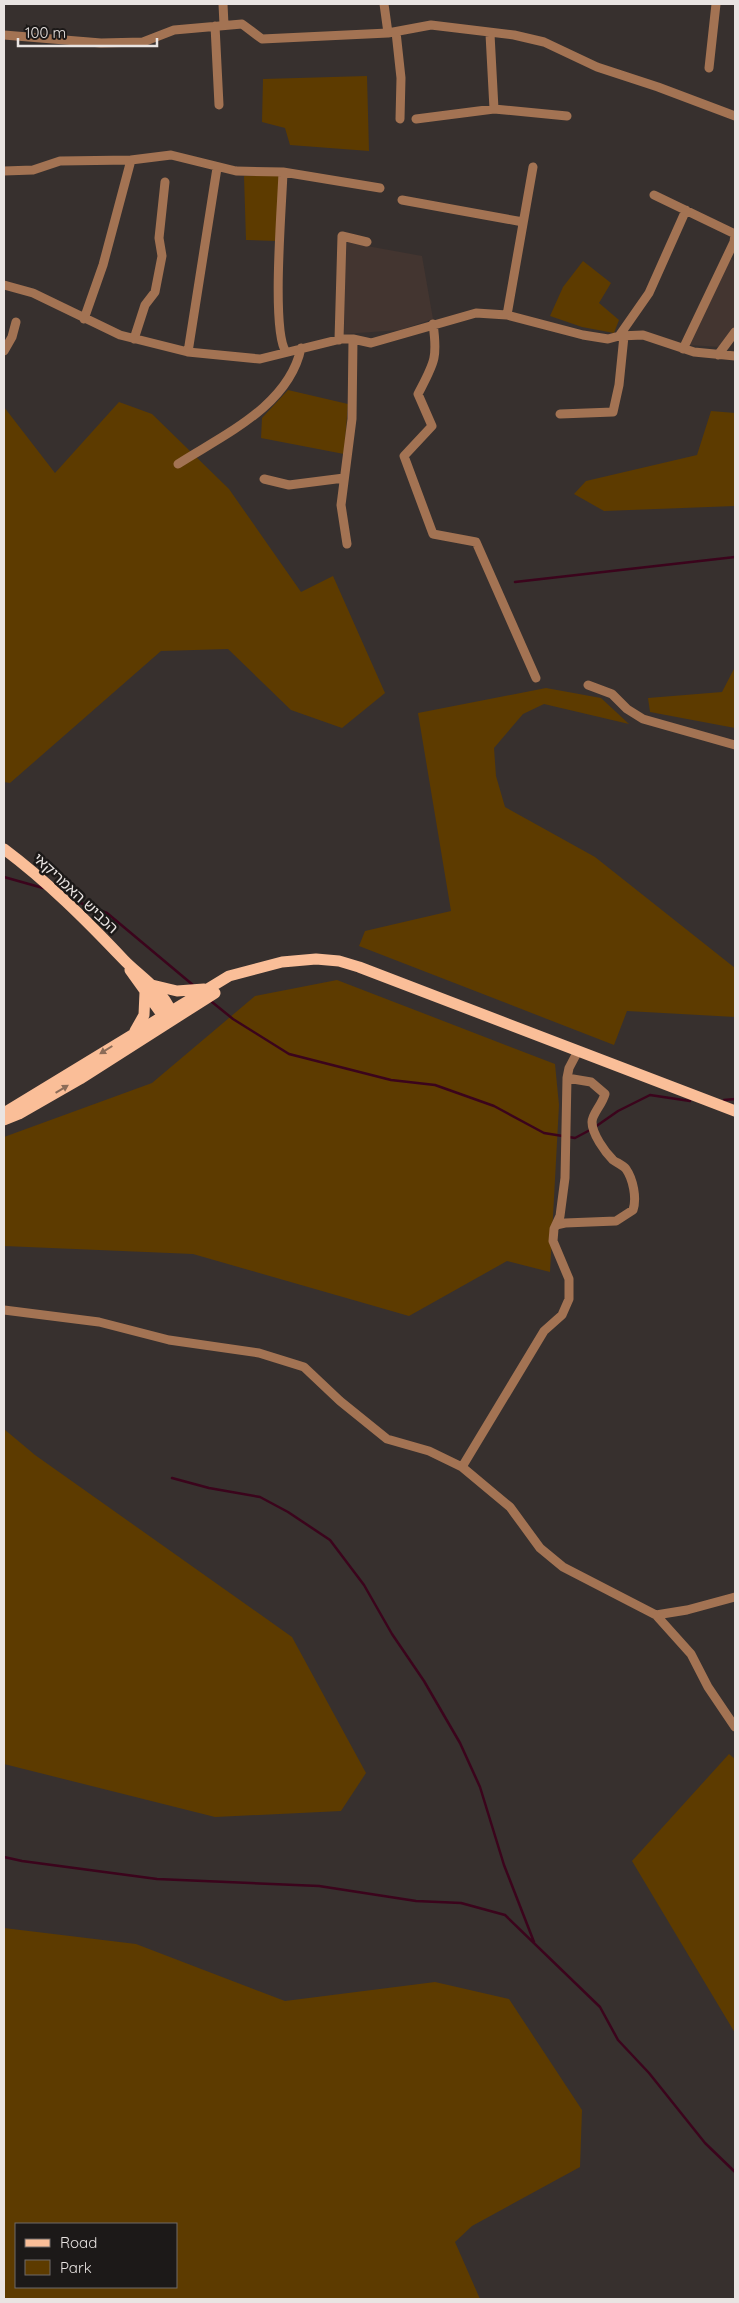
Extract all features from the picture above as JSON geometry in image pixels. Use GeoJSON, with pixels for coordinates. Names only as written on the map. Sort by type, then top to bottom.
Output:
{"type":"FeatureCollection","features":[{"type":"Feature","properties":{"kind":"main road","name":"הכביש האמריקאי"},"geometry":{"type":"LineString","coordinates":[[4,849],[74,907],[148,988]]}},
{"type":"Feature","properties":{"kind":"main road"},"geometry":{"type":"LineString","coordinates":[[4,1120],[57,1093],[229,976],[265,967],[316,959],[339,961],[735,1111]]}},
{"type":"Feature","properties":{"kind":"main road"},"geometry":{"type":"LineString","coordinates":[[4,1113],[133,1033],[265,967]]}},
{"type":"Feature","properties":{"kind":"main road"},"geometry":{"type":"LineString","coordinates":[[148,988],[186,992],[211,987]]}},
{"type":"Feature","properties":{"kind":"main road"},"geometry":{"type":"LineString","coordinates":[[148,988],[169,1016]]}},
{"type":"Feature","properties":{"kind":"main road"},"geometry":{"type":"LineString","coordinates":[[133,1033],[144,1015],[148,988]]}},
{"type":"Feature","properties":{"kind":"street"},"geometry":{"type":"LineString","coordinates":[[219,105],[220,26],[223,4]]}},
{"type":"Feature","properties":{"kind":"street"},"geometry":{"type":"LineString","coordinates":[[384,4],[401,78],[400,119]]}},
{"type":"Feature","properties":{"kind":"street"},"geometry":{"type":"LineString","coordinates":[[709,68],[716,4]]}},
{"type":"Feature","properties":{"kind":"street"},"geometry":{"type":"LineString","coordinates":[[4,35],[101,43],[143,42],[174,30],[242,24],[262,39],[392,33],[431,25],[490,34],[514,35],[544,42],[598,67],[735,116]]}},
{"type":"Feature","properties":{"kind":"street"},"geometry":{"type":"LineString","coordinates":[[490,34],[494,109]]}},
{"type":"Feature","properties":{"kind":"street"},"geometry":{"type":"LineString","coordinates":[[416,119],[494,109],[567,116]]}},
{"type":"Feature","properties":{"kind":"street"},"geometry":{"type":"LineString","coordinates":[[4,171],[33,170],[60,161],[131,160],[171,155],[217,168],[236,171],[283,172],[380,188]]}},
{"type":"Feature","properties":{"kind":"street"},"geometry":{"type":"LineString","coordinates":[[84,319],[103,265],[131,160]]}},
{"type":"Feature","properties":{"kind":"street"},"geometry":{"type":"LineString","coordinates":[[507,315],[533,167]]}},
{"type":"Feature","properties":{"kind":"street"},"geometry":{"type":"LineString","coordinates":[[188,352],[217,168]]}},
{"type":"Feature","properties":{"kind":"street"},"geometry":{"type":"LineString","coordinates":[[283,172],[278,318],[283,348],[286,352]]}},
{"type":"Feature","properties":{"kind":"street"},"geometry":{"type":"LineString","coordinates":[[134,339],[145,304],[155,292],[162,256],[159,238],[165,182]]}},
{"type":"Feature","properties":{"kind":"street"},"geometry":{"type":"LineString","coordinates":[[654,194],[735,234],[683,349]]}},
{"type":"Feature","properties":{"kind":"street"},"geometry":{"type":"LineString","coordinates":[[402,200],[523,222]]}},
{"type":"Feature","properties":{"kind":"street"},"geometry":{"type":"LineString","coordinates":[[560,414],[613,412],[619,385],[622,336],[649,293],[686,210]]}},
{"type":"Feature","properties":{"kind":"street"},"geometry":{"type":"LineString","coordinates":[[340,340],[342,236],[367,242]]}},
{"type":"Feature","properties":{"kind":"street"},"geometry":{"type":"LineString","coordinates":[[5,287],[33,293],[84,319],[134,339],[188,352],[260,359],[340,340],[353,339],[371,343],[476,313],[507,315],[583,335],[608,339],[643,335],[683,349],[735,356]]}},
{"type":"Feature","properties":{"kind":"street"},"geometry":{"type":"LineString","coordinates":[[4,351],[12,337],[16,322]]}},
{"type":"Feature","properties":{"kind":"street"},"geometry":{"type":"LineString","coordinates":[[433,324],[437,350],[435,360],[418,394],[432,426],[404,456],[434,534],[476,542],[536,678]]}},
{"type":"Feature","properties":{"kind":"street"},"geometry":{"type":"LineString","coordinates":[[718,355],[735,332]]}},
{"type":"Feature","properties":{"kind":"street"},"geometry":{"type":"LineString","coordinates":[[347,544],[341,504],[352,419],[353,339]]}},
{"type":"Feature","properties":{"kind":"street"},"geometry":{"type":"LineString","coordinates":[[178,464],[259,412],[280,392],[298,364],[301,348]]}},
{"type":"Feature","properties":{"kind":"street"},"geometry":{"type":"LineString","coordinates":[[264,479],[289,486],[344,478]]}},
{"type":"Feature","properties":{"kind":"street"},"geometry":{"type":"LineString","coordinates":[[588,685],[612,694],[627,709],[643,719],[735,745]]}},
{"type":"Feature","properties":{"kind":"street"},"geometry":{"type":"LineString","coordinates":[[462,1467],[544,1331],[562,1316],[569,1298],[569,1279],[553,1241],[560,1216],[566,1178],[567,1078],[569,1068],[578,1051]]}},
{"type":"Feature","properties":{"kind":"street"},"geometry":{"type":"LineString","coordinates":[[556,1225],[565,1222],[616,1221],[633,1210],[636,1202],[631,1179],[625,1168],[613,1160],[592,1122],[594,1115],[602,1104],[604,1094],[590,1082],[567,1078]]}},
{"type":"Feature","properties":{"kind":"street"},"geometry":{"type":"LineString","coordinates":[[4,1310],[99,1322],[169,1340],[259,1353],[304,1367],[340,1401],[387,1439],[429,1451],[462,1467],[510,1507],[540,1548],[562,1567],[656,1615],[691,1654],[708,1687],[735,1727]]}},
{"type":"Feature","properties":{"kind":"street"},"geometry":{"type":"LineString","coordinates":[[656,1615],[687,1610],[735,1597]]}},
{"type":"Feature","properties":{"kind":"shaded area"},"geometry":{"type":"Polygon","coordinates":[[[345,242],[422,256],[433,319],[400,330],[344,334],[345,242]]]}},
{"type":"Feature","properties":{"kind":"shaded area"},"geometry":{"type":"Polygon","coordinates":[[[730,257],[735,262],[735,328],[720,347],[688,345],[730,257]]]}},
{"type":"Feature","properties":{"kind":"green space"},"geometry":{"type":"Polygon","coordinates":[[[367,76],[369,151],[290,145],[285,128],[262,122],[263,79],[367,76]]]}},
{"type":"Feature","properties":{"kind":"green space"},"geometry":{"type":"Polygon","coordinates":[[[244,176],[279,176],[277,241],[246,240],[244,176]]]}},
{"type":"Feature","properties":{"kind":"green space"},"geometry":{"type":"Polygon","coordinates":[[[583,261],[611,283],[599,303],[619,320],[614,333],[582,327],[550,316],[563,287],[583,261]]]}},
{"type":"Feature","properties":{"kind":"green space"},"geometry":{"type":"Polygon","coordinates":[[[288,390],[348,404],[344,454],[261,438],[262,418],[288,390]]]}},
{"type":"Feature","properties":{"kind":"green space"},"geometry":{"type":"Polygon","coordinates":[[[119,402],[152,414],[229,489],[301,592],[333,576],[385,693],[342,728],[291,710],[228,649],[161,651],[10,783],[4,782],[4,407],[55,473],[119,402]]]}},
{"type":"Feature","properties":{"kind":"green space"},"geometry":{"type":"Polygon","coordinates":[[[711,411],[735,413],[735,506],[604,511],[574,494],[586,481],[697,455],[711,411]]]}},
{"type":"Feature","properties":{"kind":"green space"},"geometry":{"type":"Polygon","coordinates":[[[735,667],[735,728],[650,712],[648,698],[722,692],[735,667]]]}},
{"type":"Feature","properties":{"kind":"green space"},"geometry":{"type":"Polygon","coordinates":[[[546,688],[601,698],[629,724],[544,704],[523,714],[494,748],[496,776],[505,807],[595,857],[735,968],[735,1017],[627,1011],[614,1045],[359,946],[365,931],[451,911],[418,713],[546,688]]]}},
{"type":"Feature","properties":{"kind":"green space"},"geometry":{"type":"Polygon","coordinates":[[[337,980],[555,1064],[559,1105],[550,1272],[507,1261],[409,1316],[193,1254],[4,1246],[4,1137],[152,1083],[255,996],[337,980]]]}},
{"type":"Feature","properties":{"kind":"green space"},"geometry":{"type":"Polygon","coordinates":[[[4,1429],[35,1455],[292,1637],[366,1773],[341,1811],[215,1817],[4,1764],[4,1429]]]}},
{"type":"Feature","properties":{"kind":"green space"},"geometry":{"type":"Polygon","coordinates":[[[729,1754],[735,1759],[735,2033],[632,1861],[729,1754]]]}},
{"type":"Feature","properties":{"kind":"green space"},"geometry":{"type":"Polygon","coordinates":[[[4,1928],[136,1944],[285,2001],[435,1982],[509,1999],[582,2110],[580,2167],[472,2226],[455,2242],[480,2299],[4,2299],[4,1928]]]}},
{"type":"Feature","properties":{"kind":"waterway"},"geometry":{"type":"LineString","coordinates":[[515,582],[735,557]]}},
{"type":"Feature","properties":{"kind":"waterway"},"geometry":{"type":"LineString","coordinates":[[4,877],[43,888]]}},
{"type":"Feature","properties":{"kind":"waterway"},"geometry":{"type":"LineString","coordinates":[[78,902],[107,913],[193,985]]}},
{"type":"Feature","properties":{"kind":"waterway"},"geometry":{"type":"LineString","coordinates":[[212,1002],[233,1019],[289,1054],[391,1080],[435,1085],[494,1106],[544,1133],[575,1138],[590,1130]]}},
{"type":"Feature","properties":{"kind":"waterway"},"geometry":{"type":"LineString","coordinates":[[595,1127],[618,1111],[650,1095],[690,1101]]}},
{"type":"Feature","properties":{"kind":"waterway"},"geometry":{"type":"LineString","coordinates":[[724,1100],[735,1099]]}},
{"type":"Feature","properties":{"kind":"waterway"},"geometry":{"type":"LineString","coordinates":[[172,1478],[209,1488],[260,1497],[288,1512],[330,1540],[364,1585],[392,1634],[424,1681],[460,1743],[480,1787],[504,1865],[534,1942]]}},
{"type":"Feature","properties":{"kind":"waterway"},"geometry":{"type":"LineString","coordinates":[[4,1857],[157,1879],[319,1886],[416,1901],[461,1903],[505,1915],[600,2007],[618,2040],[649,2073],[705,2143],[735,2172]]}}]}
